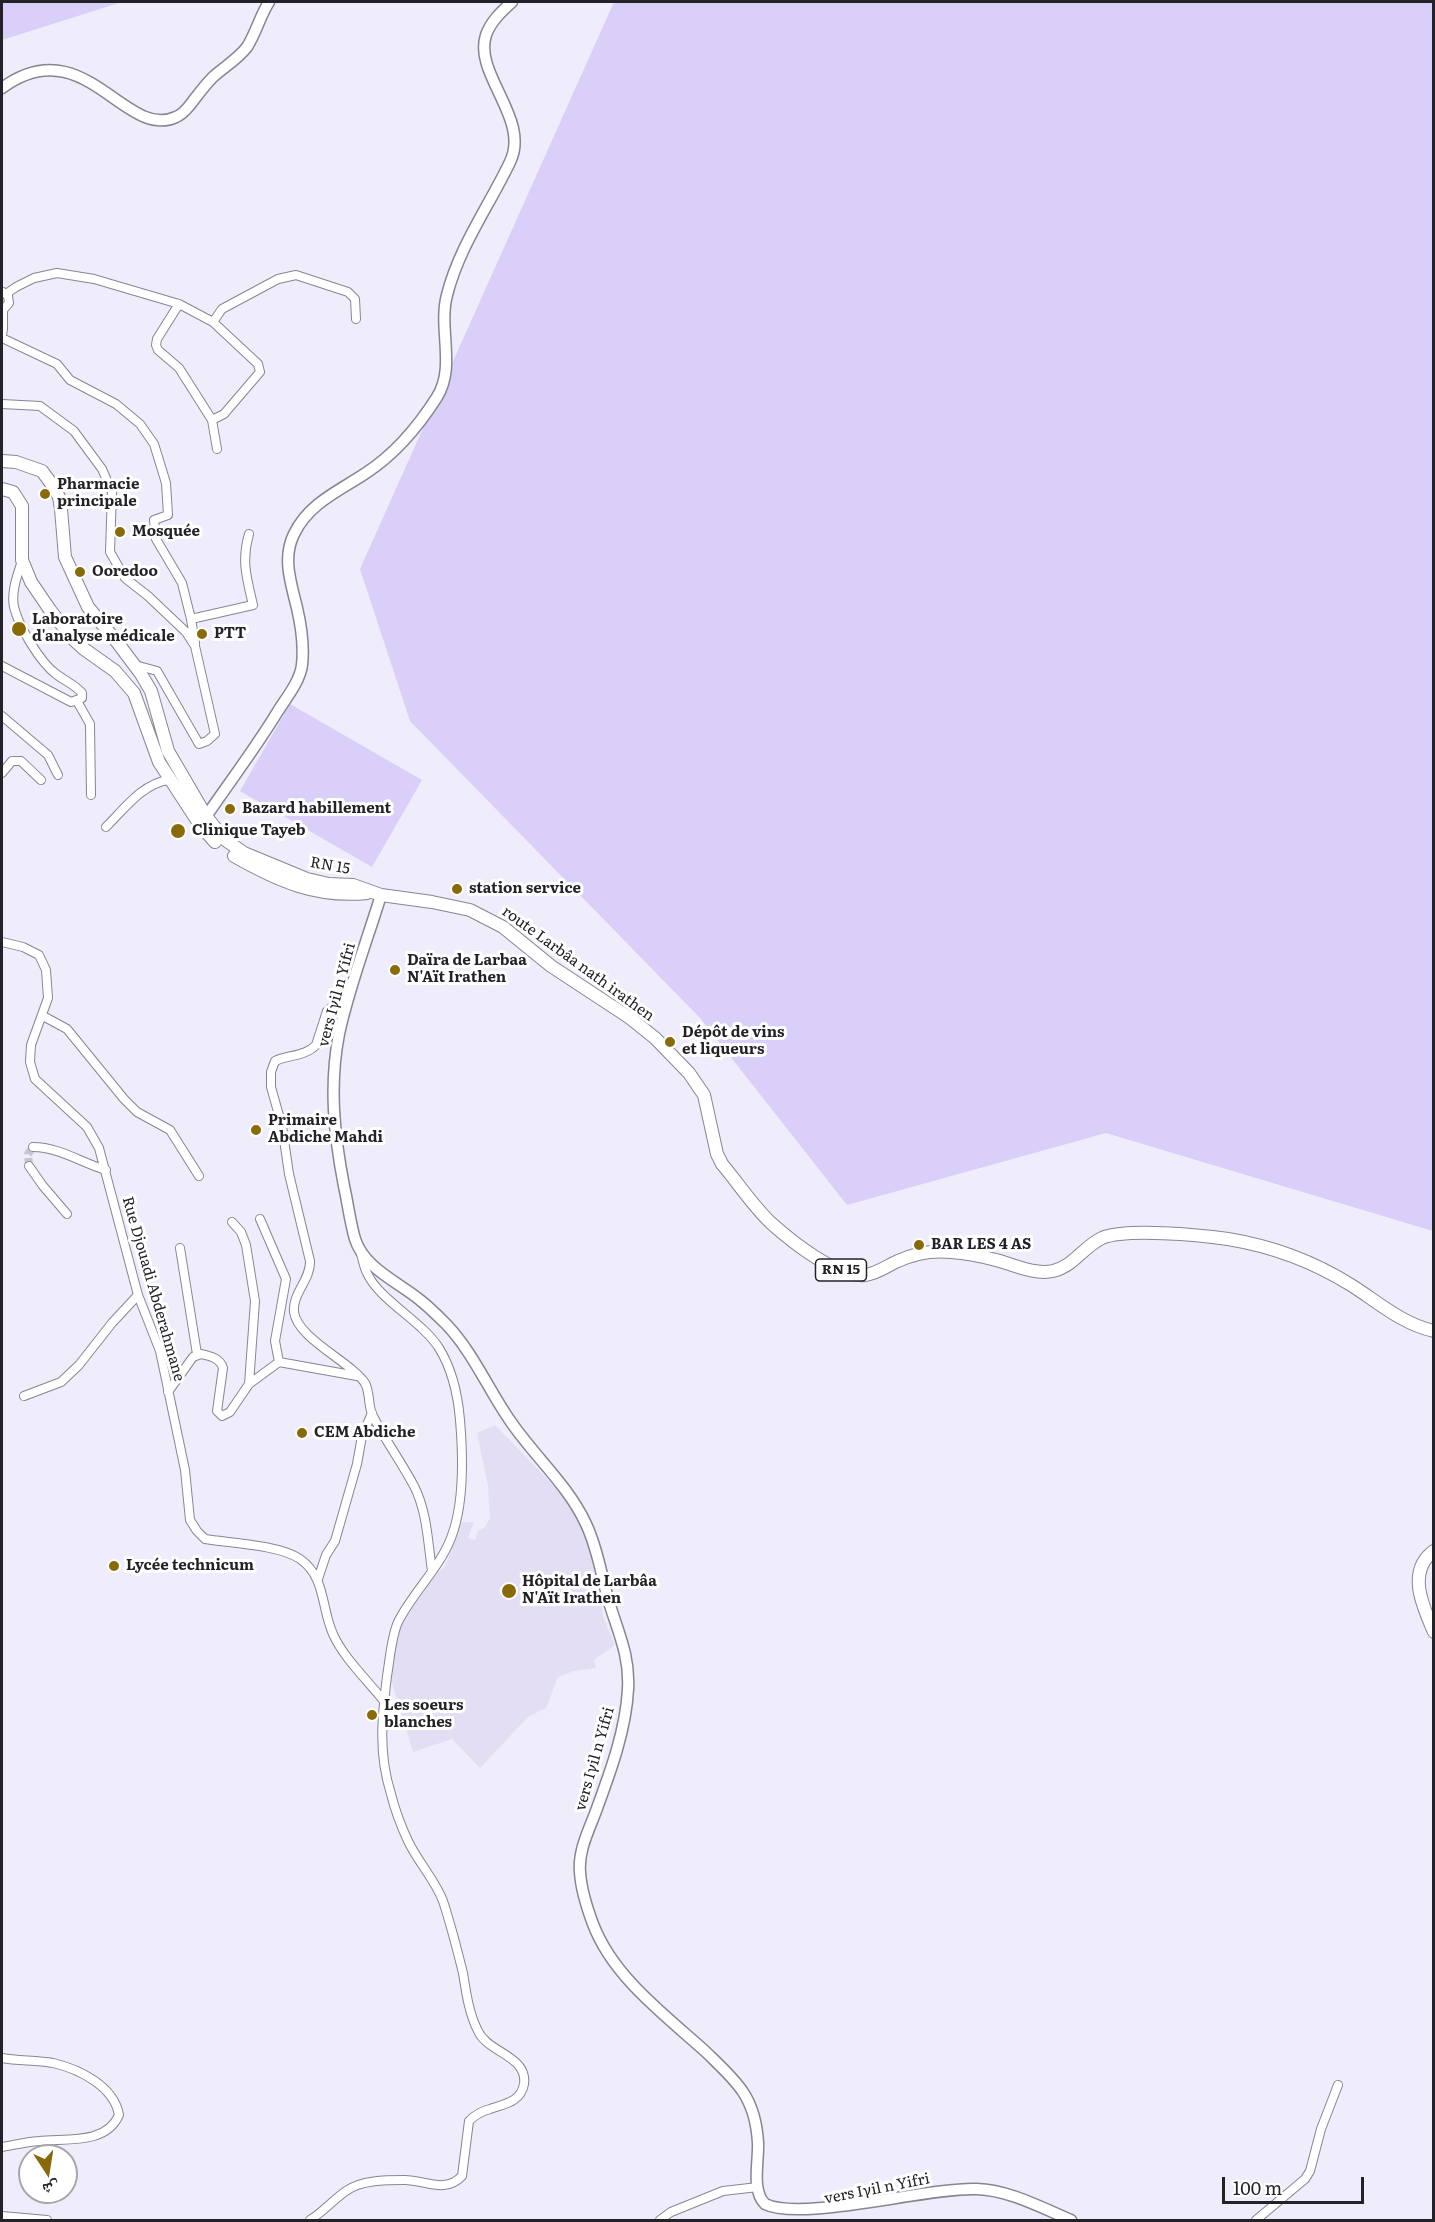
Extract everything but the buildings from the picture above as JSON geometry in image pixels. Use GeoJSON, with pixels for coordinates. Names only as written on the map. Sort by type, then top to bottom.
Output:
{"type":"FeatureCollection","features":[{"type":"Feature","properties":{"kind":"main road"},"geometry":{"type":"LineString","coordinates":[[2,88],[11,81],[36,72],[55,69],[67,71],[148,118],[163,120],[176,117],[186,109],[211,79],[246,47],[269,2]]}},
{"type":"Feature","properties":{"kind":"main road"},"geometry":{"type":"LineString","coordinates":[[203,820],[250,756],[292,688],[302,667],[298,615],[288,570],[291,541],[294,534],[309,513],[324,499],[366,473],[405,440],[442,387],[446,371],[444,316],[447,293],[476,224],[511,161],[515,145],[511,121],[487,60],[484,42],[490,25],[512,2]]}},
{"type":"Feature","properties":{"kind":"main road","name":"RN 15"},"geometry":{"type":"LineString","coordinates":[[2,461],[16,462],[42,471],[59,497],[67,564],[87,607],[135,665],[151,691],[168,751],[203,820]]}},
{"type":"Feature","properties":{"kind":"main road","name":"RN 15"},"geometry":{"type":"LineString","coordinates":[[2,489],[13,492],[22,506],[22,560],[31,582],[73,639],[115,671],[134,693],[154,750],[169,780],[203,820],[244,853],[317,882],[353,885],[376,894]]}},
{"type":"Feature","properties":{"kind":"main road","name":"vers Iγil n Yifri"},"geometry":{"type":"LineString","coordinates":[[376,894],[339,1034],[332,1090],[335,1139],[354,1236],[361,1254],[419,1299],[449,1327],[512,1425],[573,1500],[587,1526],[598,1555],[608,1599],[627,1654],[628,1688],[625,1715],[609,1773],[580,1856],[579,1871],[584,1897],[595,1929],[608,1953],[641,1992],[718,2064],[742,2091],[755,2118],[758,2145],[758,2187],[761,2199],[767,2206],[777,2211],[802,2215],[845,2213],[912,2198],[982,2188],[1002,2193],[1071,2220]]}},
{"type":"Feature","properties":{"kind":"main road","name":"route Larbâa nath irathen"},"geometry":{"type":"LineString","coordinates":[[376,894],[470,910],[488,918],[521,940],[551,966],[630,1018],[655,1038],[697,1083],[704,1095],[717,1154],[722,1164],[770,1222],[806,1250],[845,1272],[868,1274],[922,1253],[949,1251],[981,1256],[1042,1272],[1055,1271],[1071,1263],[1100,1239],[1111,1235],[1140,1232],[1212,1238],[1245,1243],[1292,1256],[1350,1284],[1408,1323],[1434,1331]]}},
{"type":"Feature","properties":{"kind":"main road"},"geometry":{"type":"LineString","coordinates":[[1434,1551],[1427,1556],[1418,1572],[1422,1604],[1434,1632]]}},
{"type":"Feature","properties":{"kind":"street"},"geometry":{"type":"LineString","coordinates":[[135,665],[157,671],[199,744],[207,741],[214,734],[182,583],[156,539],[154,520],[168,515],[166,483],[154,444],[140,424],[116,404],[70,380],[57,364],[2,336],[2,311],[9,303],[4,293],[34,278],[57,273],[94,279],[179,304],[213,322],[258,364],[260,372],[224,414],[212,420]]}},
{"type":"Feature","properties":{"kind":"street"},"geometry":{"type":"LineString","coordinates":[[213,322],[222,309],[278,279],[296,275],[348,292],[355,299],[356,319]]}},
{"type":"Feature","properties":{"kind":"street"},"geometry":{"type":"LineString","coordinates":[[179,304],[157,339],[156,345],[158,350],[179,368],[212,420],[217,449]]}},
{"type":"Feature","properties":{"kind":"street"},"geometry":{"type":"LineString","coordinates":[[2,404],[40,406],[74,431],[102,469],[112,492],[110,552],[125,578],[186,632],[195,646]]}},
{"type":"Feature","properties":{"kind":"street"},"geometry":{"type":"LineString","coordinates":[[191,619],[254,606],[245,568],[244,550],[249,534]]}},
{"type":"Feature","properties":{"kind":"street"},"geometry":{"type":"LineString","coordinates":[[2,666],[71,702],[82,698],[82,693],[76,686],[55,673],[32,648],[14,607],[14,587],[22,560]]}},
{"type":"Feature","properties":{"kind":"street"},"geometry":{"type":"LineString","coordinates":[[77,701],[90,724],[91,795]]}},
{"type":"Feature","properties":{"kind":"street"},"geometry":{"type":"LineString","coordinates":[[2,716],[48,755],[57,775]]}},
{"type":"Feature","properties":{"kind":"street"},"geometry":{"type":"LineString","coordinates":[[2,773],[12,761],[21,761],[41,780]]}},
{"type":"Feature","properties":{"kind":"street"},"geometry":{"type":"LineString","coordinates":[[106,827],[141,793],[156,782],[169,780]]}},
{"type":"Feature","properties":{"kind":"street","name":"Rue Djouadi Abderahmane"},"geometry":{"type":"LineString","coordinates":[[2,942],[23,947],[39,955],[46,970],[48,998],[31,1045],[30,1062],[35,1079],[87,1127],[99,1148],[138,1295],[160,1351],[185,1470],[188,1510],[196,1531],[205,1539],[281,1551],[298,1558],[309,1567],[318,1579],[332,1633],[341,1648],[383,1700]]}},
{"type":"Feature","properties":{"kind":"street"},"geometry":{"type":"LineString","coordinates":[[350,992],[327,1011],[316,1045],[312,1050],[275,1061],[271,1072],[289,1174],[311,1270],[298,1295],[294,1313],[297,1321],[311,1337],[367,1386],[372,1413],[414,1487],[425,1524],[432,1571]]}},
{"type":"Feature","properties":{"kind":"street"},"geometry":{"type":"LineString","coordinates":[[43,1016],[67,1029],[137,1112],[170,1130],[198,1176]]}},
{"type":"Feature","properties":{"kind":"street"},"geometry":{"type":"LineString","coordinates":[[33,1147],[68,1154],[106,1170]]}},
{"type":"Feature","properties":{"kind":"street"},"geometry":{"type":"LineString","coordinates":[[29,1166],[68,1214]]}},
{"type":"Feature","properties":{"kind":"street"},"geometry":{"type":"LineString","coordinates":[[260,1219],[286,1279],[275,1341],[279,1362]]}},
{"type":"Feature","properties":{"kind":"street"},"geometry":{"type":"LineString","coordinates":[[232,1222],[241,1232],[246,1245],[255,1302],[249,1384]]}},
{"type":"Feature","properties":{"kind":"street"},"geometry":{"type":"LineString","coordinates":[[168,1392],[197,1354],[180,1248]]}},
{"type":"Feature","properties":{"kind":"street"},"geometry":{"type":"LineString","coordinates":[[310,2220],[348,2190],[379,2180],[409,2180],[433,2186],[449,2185],[457,2181],[462,2176],[469,2121],[478,2113],[506,2105],[519,2096],[524,2086],[524,2075],[520,2066],[507,2055],[492,2047],[478,2032],[442,1898],[408,1841],[390,1793],[381,1742],[383,1700],[390,1655],[397,1624],[417,1590],[442,1556],[458,1516],[461,1464],[460,1418],[451,1374],[438,1347],[416,1323],[387,1298],[367,1275],[361,1254]]}},
{"type":"Feature","properties":{"kind":"street"},"geometry":{"type":"LineString","coordinates":[[24,1396],[61,1382],[79,1365],[112,1323],[138,1295]]}},
{"type":"Feature","properties":{"kind":"street"},"geometry":{"type":"LineString","coordinates":[[197,1354],[205,1354],[222,1362],[217,1411],[219,1416],[226,1416],[249,1384],[279,1362],[358,1376]]}},
{"type":"Feature","properties":{"kind":"street"},"geometry":{"type":"LineString","coordinates":[[318,1579],[326,1555],[335,1541],[357,1464],[362,1436],[372,1413]]}},
{"type":"Feature","properties":{"kind":"street"},"geometry":{"type":"LineString","coordinates":[[2,2058],[51,2063],[76,2072],[103,2087],[112,2096],[119,2115],[116,2123],[109,2129],[87,2138],[39,2141],[2,2147]]}},
{"type":"Feature","properties":{"kind":"street"},"geometry":{"type":"LineString","coordinates":[[1256,2220],[1305,2179],[1338,2085]]}},
{"type":"Feature","properties":{"kind":"street"},"geometry":{"type":"LineString","coordinates":[[660,2220],[671,2212],[723,2191],[758,2187]]}},
{"type":"Feature","properties":{"kind":"street"},"geometry":{"type":"LineString","coordinates":[[2,2216],[47,2220]]}},
{"type":"Feature","properties":{"kind":"shaded area"},"geometry":{"type":"Polygon","coordinates":[[[2,2],[122,2],[2,40],[2,2]]]}},
{"type":"Feature","properties":{"kind":"shaded area"},"geometry":{"type":"Polygon","coordinates":[[[614,2],[1433,2],[1433,1231],[1106,1133],[847,1205],[700,1018],[410,721],[360,569],[614,2]]]}},
{"type":"Feature","properties":{"kind":"shaded area"},"geometry":{"type":"Polygon","coordinates":[[[290,704],[422,780],[372,867],[240,791],[290,704]]]}},
{"type":"Feature","properties":{"kind":"shaded area","name":"Hôpital de Larbâa N'Aït Irathen"},"geometry":{"type":"Polygon","coordinates":[[[495,1425],[562,1494],[580,1520],[587,1538],[604,1619],[615,1645],[594,1660],[596,1668],[574,1671],[558,1677],[546,1708],[528,1717],[480,1768],[452,1739],[413,1752],[390,1676],[398,1633],[411,1602],[428,1580],[445,1567],[462,1522],[474,1522],[468,1538],[475,1540],[478,1531],[485,1527],[490,1518],[488,1486],[477,1433],[495,1425]]]}},
{"type":"Feature","properties":{"kind":"tunnel"},"geometry":{"type":"LineString","coordinates":[[29,1166],[28,1154],[33,1147]]}},
{"type":"Feature","properties":{"kind":"place","name":"Pharmacie principale"},"geometry":{"type":"Point","coordinates":[45,494]}},
{"type":"Feature","properties":{"kind":"place","name":"Mosquée"},"geometry":{"type":"Point","coordinates":[120,532]}},
{"type":"Feature","properties":{"kind":"place","name":"Ooredoo"},"geometry":{"type":"Point","coordinates":[80,572]}},
{"type":"Feature","properties":{"kind":"place","name":"Laboratoire d'analyse médicale"},"geometry":{"type":"Point","coordinates":[19,629]}},
{"type":"Feature","properties":{"kind":"place","name":"PTT"},"geometry":{"type":"Point","coordinates":[202,634]}},
{"type":"Feature","properties":{"kind":"place","name":"Bazard habillement"},"geometry":{"type":"Point","coordinates":[230,809]}},
{"type":"Feature","properties":{"kind":"place","name":"Clinique Tayeb"},"geometry":{"type":"Point","coordinates":[178,831]}},
{"type":"Feature","properties":{"kind":"place","name":"station service"},"geometry":{"type":"Point","coordinates":[457,889]}},
{"type":"Feature","properties":{"kind":"place","name":"Daïra de Larbaa N'Aït Irathen"},"geometry":{"type":"Point","coordinates":[395,970]}},
{"type":"Feature","properties":{"kind":"place","name":"Dépôt de vins et liqueurs"},"geometry":{"type":"Point","coordinates":[670,1042]}},
{"type":"Feature","properties":{"kind":"place","name":"Primaire Abdiche Mahdi"},"geometry":{"type":"Point","coordinates":[256,1130]}},
{"type":"Feature","properties":{"kind":"place","name":"BAR LES 4 AS"},"geometry":{"type":"Point","coordinates":[919,1245]}},
{"type":"Feature","properties":{"kind":"place","name":"CEM Abdiche"},"geometry":{"type":"Point","coordinates":[302,1433]}},
{"type":"Feature","properties":{"kind":"place","name":"Lycée technicum"},"geometry":{"type":"Point","coordinates":[114,1566]}},
{"type":"Feature","properties":{"kind":"place","name":"Hôpital de Larbâa N'Aït Irathen"},"geometry":{"type":"Point","coordinates":[509,1591]}},
{"type":"Feature","properties":{"kind":"place","name":"Les soeurs blanches"},"geometry":{"type":"Point","coordinates":[372,1715]}}]}
